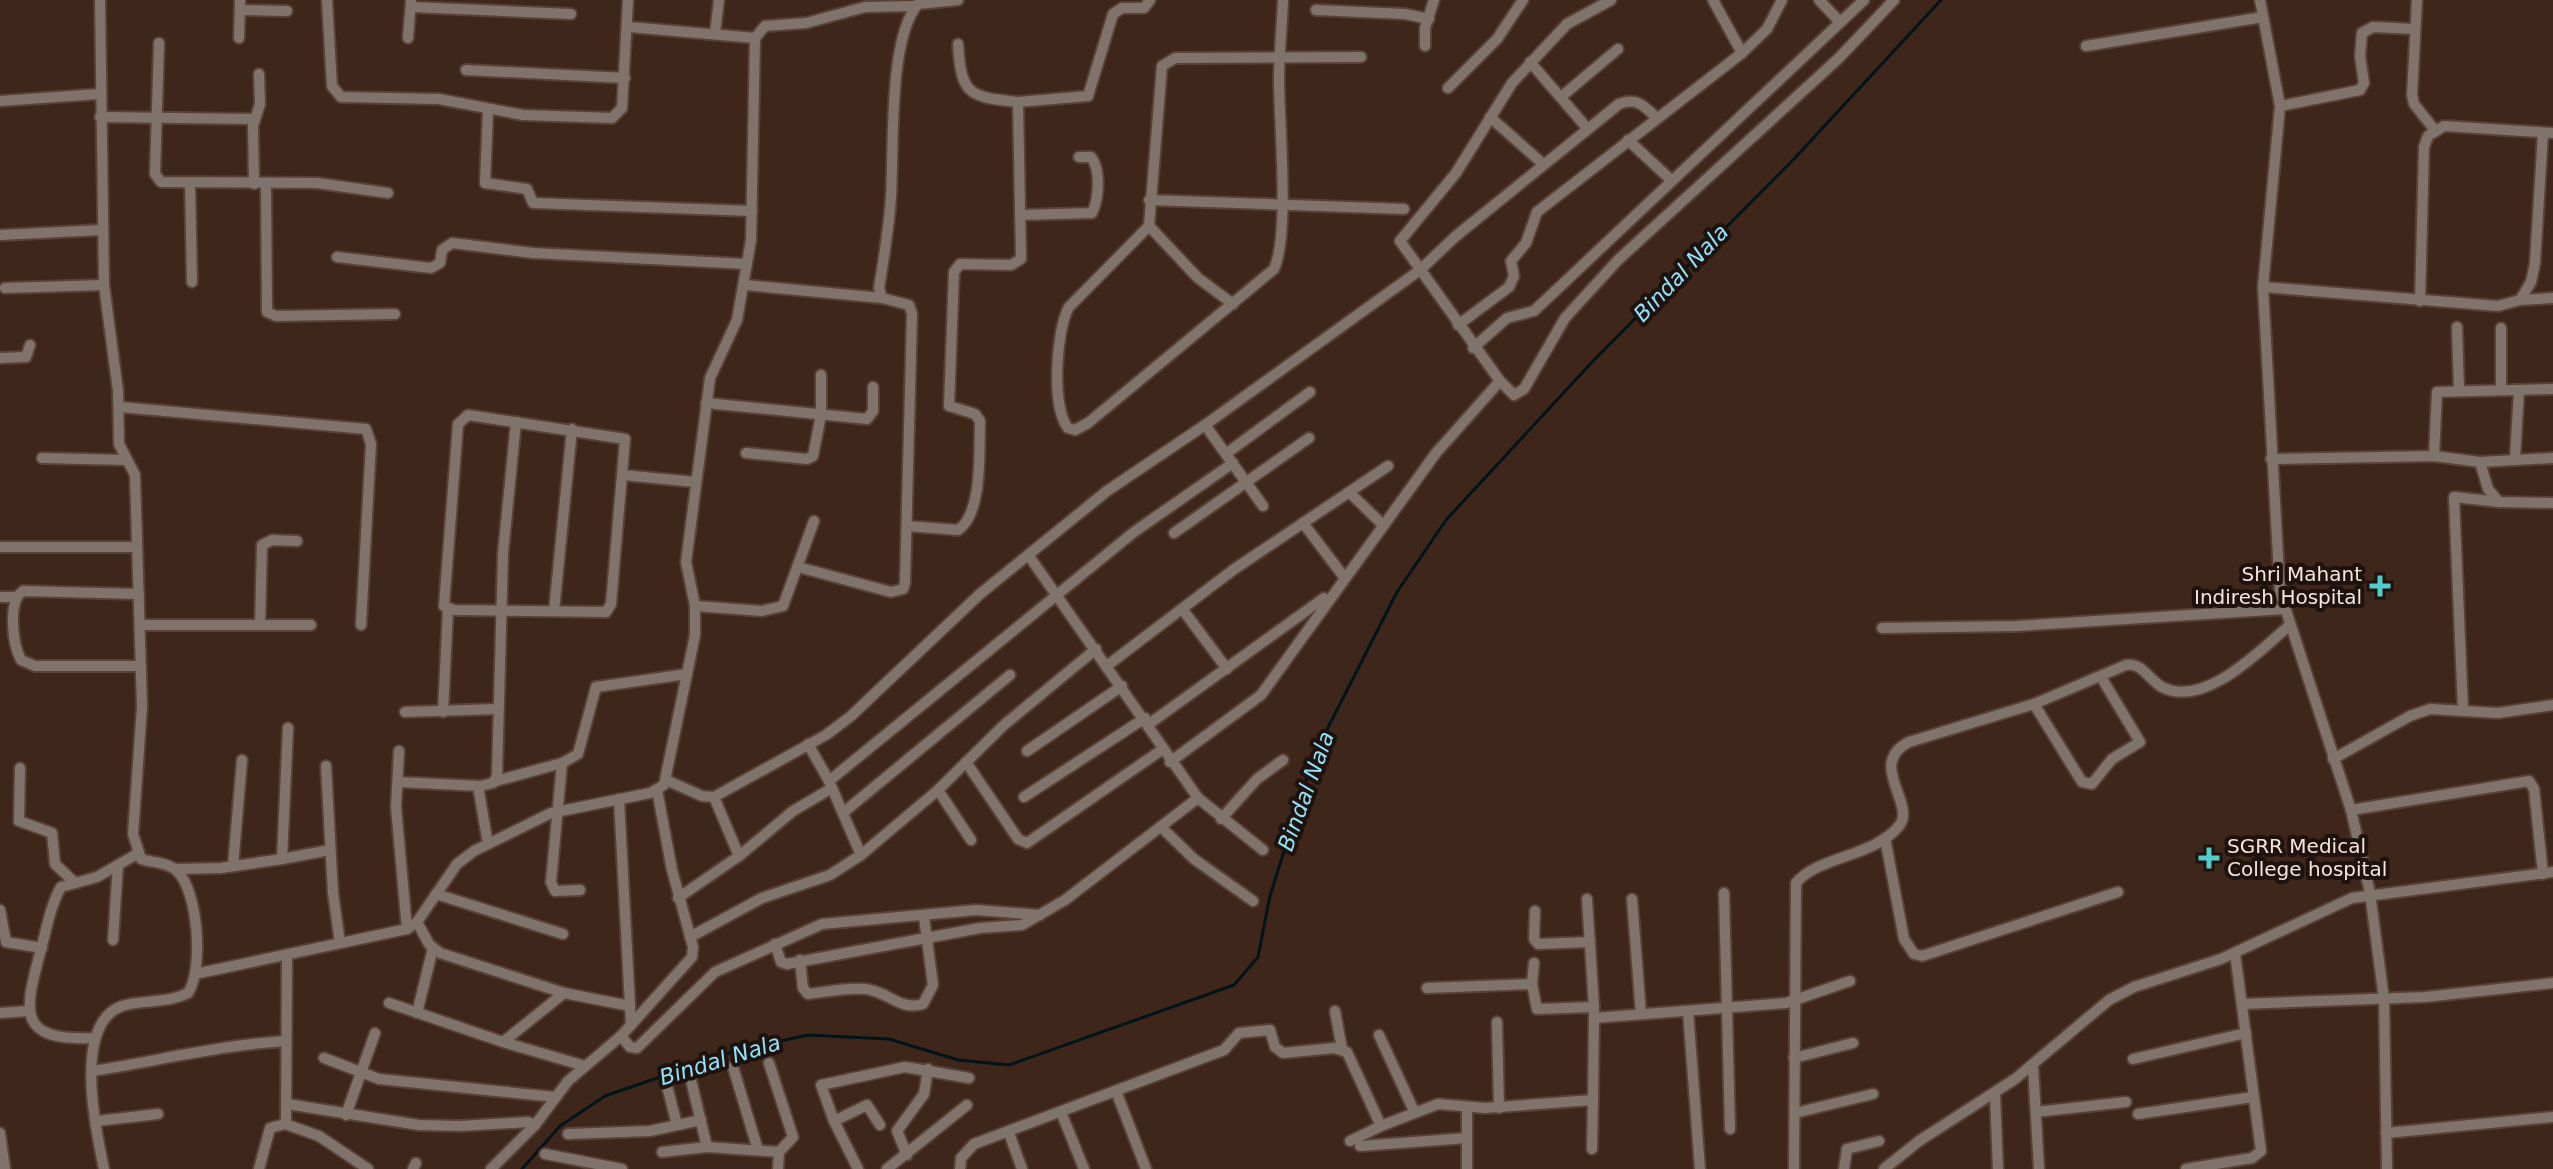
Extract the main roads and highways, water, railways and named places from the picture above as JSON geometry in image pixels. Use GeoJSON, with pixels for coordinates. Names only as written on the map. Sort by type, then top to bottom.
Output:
{"type":"FeatureCollection","features":[{"type":"Feature","properties":{"kind":"waterway","name":"Bindal Nala"},"geometry":{"type":"LineString","coordinates":[[522,1169],[560,1126],[605,1096],[735,1051],[808,1035],[889,1039],[958,1060],[1009,1065],[1234,985],[1258,957],[1270,896],[1314,755],[1397,592],[1446,520],[1593,361],[1793,160],[1941,0]]}},
{"type":"Feature","properties":{"kind":"place","name":"Shri Mahant Indiresh Hospital"},"geometry":{"type":"Point","coordinates":[2380,586]}},
{"type":"Feature","properties":{"kind":"place","name":"SGRR Medical College hospital"},"geometry":{"type":"Point","coordinates":[2209,858]}}]}
